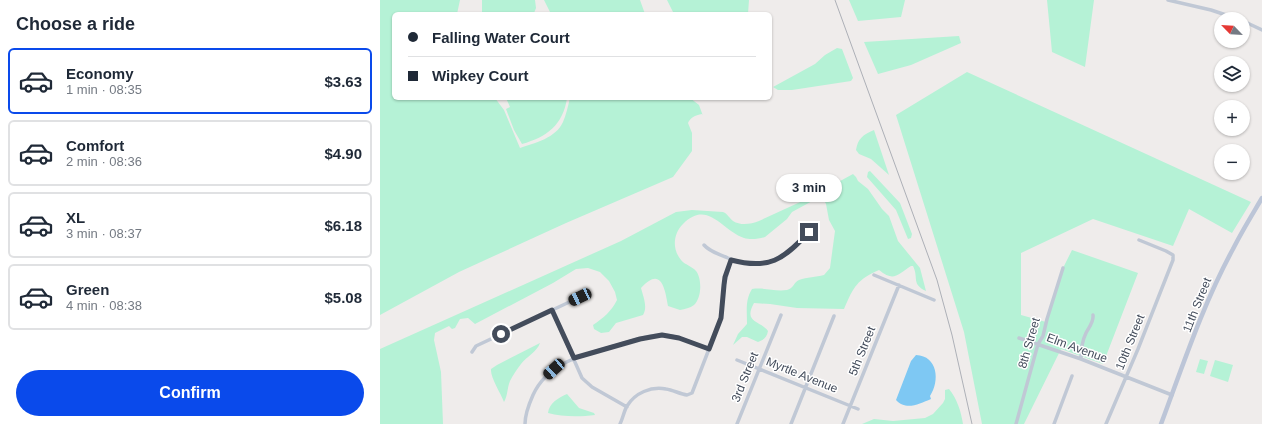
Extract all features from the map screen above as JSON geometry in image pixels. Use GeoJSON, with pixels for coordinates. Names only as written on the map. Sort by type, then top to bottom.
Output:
{"type":"FeatureCollection","features":[{"type":"Feature","properties":{"kind":"main road","name":"11th Street"},"geometry":{"type":"LineString","coordinates":[[1161,424],[1222,270],[1262,198]]}},
{"type":"Feature","properties":{"kind":"street"},"geometry":{"type":"LineString","coordinates":[[1168,0],[1217,12]]}},
{"type":"Feature","properties":{"kind":"street"},"geometry":{"type":"LineString","coordinates":[[1250,24],[1262,30]]}},
{"type":"Feature","properties":{"kind":"street"},"geometry":{"type":"LineString","coordinates":[[704,245],[708,250],[731,260],[751,264],[770,262],[785,255],[809,232]]}},
{"type":"Feature","properties":{"kind":"street","name":"10th Street"},"geometry":{"type":"LineString","coordinates":[[1106,424],[1127,377],[1171,266],[1173,255],[1139,240]]}},
{"type":"Feature","properties":{"kind":"street"},"geometry":{"type":"LineString","coordinates":[[691,400],[690,395],[721,318],[724,281],[731,260]]}},
{"type":"Feature","properties":{"kind":"street","name":"8th Street"},"geometry":{"type":"LineString","coordinates":[[1016,424],[1038,344],[1043,336],[1047,318],[1063,268]]}},
{"type":"Feature","properties":{"kind":"street"},"geometry":{"type":"LineString","coordinates":[[874,276],[934,300]]}},
{"type":"Feature","properties":{"kind":"street","name":"5th Street"},"geometry":{"type":"LineString","coordinates":[[843,424],[899,285]]}},
{"type":"Feature","properties":{"kind":"street"},"geometry":{"type":"LineString","coordinates":[[472,352],[476,346],[552,310],[580,297],[589,297]]}},
{"type":"Feature","properties":{"kind":"street"},"geometry":{"type":"LineString","coordinates":[[552,310],[580,374],[588,384],[627,407]]}},
{"type":"Feature","properties":{"kind":"street","name":"3rd Street"},"geometry":{"type":"LineString","coordinates":[[737,424],[781,315]]}},
{"type":"Feature","properties":{"kind":"street"},"geometry":{"type":"LineString","coordinates":[[1081,358],[1082,344],[1094,319],[1093,315]]}},
{"type":"Feature","properties":{"kind":"street"},"geometry":{"type":"LineString","coordinates":[[791,424],[834,316]]}},
{"type":"Feature","properties":{"kind":"street"},"geometry":{"type":"LineString","coordinates":[[525,424],[530,402],[540,382],[554,369],[574,358],[640,339],[662,335],[679,338],[709,349]]}},
{"type":"Feature","properties":{"kind":"street","name":"Elm Avenue"},"geometry":{"type":"LineString","coordinates":[[1019,338],[1081,358],[1172,395]]}},
{"type":"Feature","properties":{"kind":"street","name":"Myrtle Avenue"},"geometry":{"type":"LineString","coordinates":[[737,360],[858,409]]}},
{"type":"Feature","properties":{"kind":"street"},"geometry":{"type":"LineString","coordinates":[[1054,424],[1072,376]]}},
{"type":"Feature","properties":{"kind":"street"},"geometry":{"type":"LineString","coordinates":[[620,424],[627,407],[641,393],[655,388],[668,389],[690,395]]}},
{"type":"Feature","properties":{"kind":"green space"},"geometry":{"type":"Polygon","coordinates":[[[380,0],[460,0],[457,12],[392,12],[392,100],[496,100],[504,110],[520,148],[550,136],[560,128],[569,100],[693,100],[699,105],[703,116],[702,114],[695,116],[688,123],[692,133],[692,151],[673,177],[566,223],[459,272],[380,315],[380,0]]]}},
{"type":"Feature","properties":{"kind":"green space"},"geometry":{"type":"Polygon","coordinates":[[[482,0],[535,0],[536,8],[534,12],[482,12],[482,0]]]}},
{"type":"Feature","properties":{"kind":"green space"},"geometry":{"type":"Polygon","coordinates":[[[544,0],[640,0],[644,12],[550,12],[544,0]]]}},
{"type":"Feature","properties":{"kind":"green space"},"geometry":{"type":"Polygon","coordinates":[[[667,0],[749,0],[748,12],[673,12],[667,0]]]}},
{"type":"Feature","properties":{"kind":"green space"},"geometry":{"type":"Polygon","coordinates":[[[849,0],[905,0],[901,17],[858,21],[849,0]]]}},
{"type":"Feature","properties":{"kind":"green space"},"geometry":{"type":"Polygon","coordinates":[[[1047,0],[1094,0],[1085,67],[1052,52],[1047,0]]]}},
{"type":"Feature","properties":{"kind":"green space"},"geometry":{"type":"Polygon","coordinates":[[[959,36],[961,43],[911,65],[878,74],[864,42],[959,36]]]}},
{"type":"Feature","properties":{"kind":"green space"},"geometry":{"type":"Polygon","coordinates":[[[837,48],[842,49],[853,78],[851,81],[792,90],[778,90],[773,87],[815,64],[825,55],[837,48]]]}},
{"type":"Feature","properties":{"kind":"green space"},"geometry":{"type":"Polygon","coordinates":[[[967,72],[1251,202],[1232,233],[1189,209],[1173,246],[1093,219],[1021,253],[1021,315],[1046,322],[1063,268],[1072,250],[1138,273],[1103,364],[1061,349],[1024,424],[982,424],[964,332],[896,115],[967,72]]]}},
{"type":"Feature","properties":{"kind":"green space"},"geometry":{"type":"Polygon","coordinates":[[[507,100],[567,100],[562,116],[558,123],[539,138],[522,144],[514,130],[506,109],[510,107],[507,100]]]}},
{"type":"Feature","properties":{"kind":"green space"},"geometry":{"type":"Polygon","coordinates":[[[874,130],[889,175],[871,159],[859,154],[856,150],[862,137],[874,130]]]}},
{"type":"Feature","properties":{"kind":"green space"},"geometry":{"type":"Polygon","coordinates":[[[870,171],[900,203],[912,234],[911,238],[908,239],[896,210],[867,177],[868,172],[870,171]]]}},
{"type":"Feature","properties":{"kind":"green space"},"geometry":{"type":"Polygon","coordinates":[[[853,174],[858,181],[868,189],[882,209],[889,216],[898,241],[920,268],[926,291],[918,286],[915,270],[913,266],[911,266],[895,276],[888,276],[879,270],[866,277],[854,289],[844,309],[797,308],[754,303],[750,314],[751,318],[765,327],[768,331],[766,337],[758,342],[747,337],[742,337],[733,345],[738,334],[747,324],[747,301],[752,289],[787,290],[799,280],[824,275],[830,268],[835,231],[829,220],[824,200],[816,199],[792,212],[787,219],[765,237],[757,239],[744,238],[715,219],[700,215],[692,217],[683,224],[677,232],[675,242],[678,256],[698,274],[700,293],[697,302],[694,305],[680,310],[668,306],[661,282],[658,279],[653,279],[641,288],[645,305],[643,315],[616,323],[609,332],[601,333],[594,329],[593,325],[600,320],[615,304],[617,300],[615,292],[609,281],[600,272],[588,268],[576,269],[553,283],[475,324],[468,318],[460,319],[455,328],[452,329],[449,326],[435,333],[434,340],[441,372],[443,424],[380,424],[380,349],[621,241],[676,212],[692,210],[723,212],[736,223],[753,223],[809,198],[853,174]]]}},
{"type":"Feature","properties":{"kind":"green space"},"geometry":{"type":"Polygon","coordinates":[[[540,343],[539,346],[523,361],[514,374],[510,381],[504,402],[494,381],[491,369],[540,343]]]}},
{"type":"Feature","properties":{"kind":"green space"},"geometry":{"type":"Polygon","coordinates":[[[1200,359],[1208,361],[1204,374],[1196,372],[1200,359]]]}},
{"type":"Feature","properties":{"kind":"green space"},"geometry":{"type":"Polygon","coordinates":[[[1215,360],[1233,365],[1228,382],[1210,376],[1215,360]]]}},
{"type":"Feature","properties":{"kind":"green space"},"geometry":{"type":"Polygon","coordinates":[[[949,389],[958,405],[963,424],[862,424],[874,419],[893,421],[925,418],[933,414],[943,403],[945,399],[945,390],[949,389]]]}},
{"type":"Feature","properties":{"kind":"green space"},"geometry":{"type":"Polygon","coordinates":[[[567,394],[579,408],[594,413],[595,415],[571,416],[548,413],[550,406],[557,399],[567,394]]]}},
{"type":"Feature","properties":{"kind":"water"},"geometry":{"type":"Polygon","coordinates":[[[916,355],[923,356],[933,364],[936,377],[930,396],[931,399],[913,406],[908,406],[896,400],[911,361],[916,355]]]}},
{"type":"Feature","properties":{"kind":"railway"},"geometry":{"type":"LineString","coordinates":[[835,0],[937,280],[952,335],[972,424]]}},
{"type":"Feature","properties":{"kind":"route"},"geometry":{"type":"LineString","coordinates":[[501,334],[552,310],[574,358],[640,339],[662,335],[679,338],[709,349],[721,318],[725,277],[731,260],[751,264],[770,262],[785,255],[809,232]]}}]}
